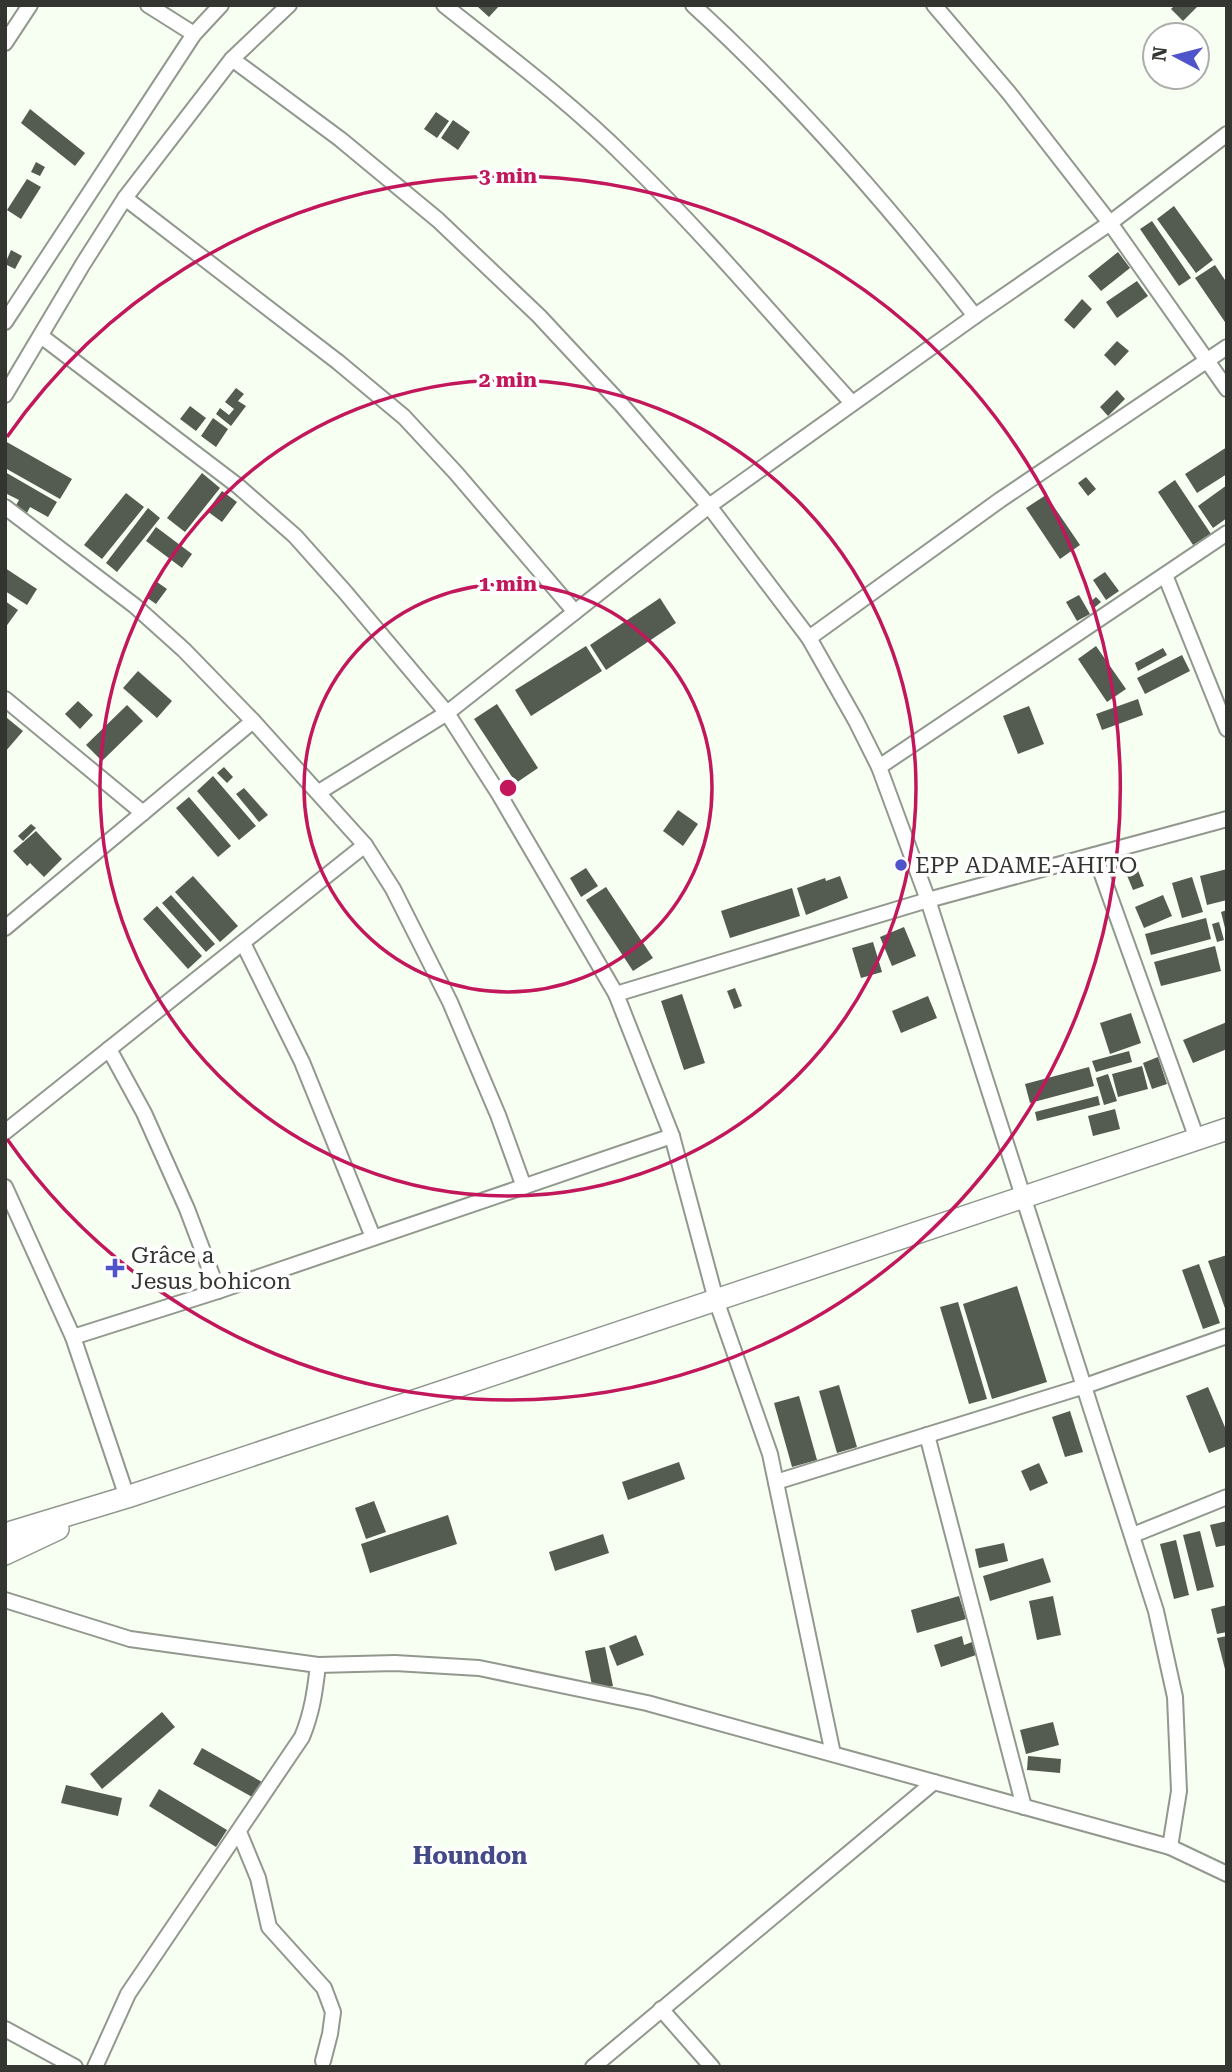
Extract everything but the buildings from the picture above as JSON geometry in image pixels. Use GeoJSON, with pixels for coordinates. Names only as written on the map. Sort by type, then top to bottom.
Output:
{"type":"FeatureCollection","features":[{"type":"Feature","properties":{"kind":"main road"},"geometry":{"type":"LineString","coordinates":[[5,1534],[127,1497],[1227,1129]]}},
{"type":"Feature","properties":{"kind":"main road"},"geometry":{"type":"LineString","coordinates":[[5,1554],[127,1497]]}},
{"type":"Feature","properties":{"kind":"street"},"geometry":{"type":"LineString","coordinates":[[5,43],[30,5]]}},
{"type":"Feature","properties":{"kind":"street"},"geometry":{"type":"LineString","coordinates":[[148,5],[194,34]]}},
{"type":"Feature","properties":{"kind":"street"},"geometry":{"type":"LineString","coordinates":[[5,322],[194,34],[221,5]]}},
{"type":"Feature","properties":{"kind":"street"},"geometry":{"type":"LineString","coordinates":[[5,395],[125,198],[232,59],[289,5]]}},
{"type":"Feature","properties":{"kind":"street"},"geometry":{"type":"LineString","coordinates":[[444,5],[575,111],[628,159],[687,220],[852,403]]}},
{"type":"Feature","properties":{"kind":"street"},"geometry":{"type":"LineString","coordinates":[[693,5],[781,90],[833,146],[912,234],[975,316]]}},
{"type":"Feature","properties":{"kind":"street"},"geometry":{"type":"LineString","coordinates":[[938,6],[1110,223],[1227,389]]}},
{"type":"Feature","properties":{"kind":"street"},"geometry":{"type":"LineString","coordinates":[[232,59],[340,139],[448,230],[539,316],[621,404],[709,506],[809,638],[856,721],[879,767],[928,900],[1156,1611],[1175,1697],[1179,1791],[1170,1847]]}},
{"type":"Feature","properties":{"kind":"street"},"geometry":{"type":"LineString","coordinates":[[319,793],[447,713],[709,506],[1110,223],[1227,134]]}},
{"type":"Feature","properties":{"kind":"street"},"geometry":{"type":"LineString","coordinates":[[125,198],[338,362],[404,417],[465,483],[575,612]]}},
{"type":"Feature","properties":{"kind":"street"},"geometry":{"type":"LineString","coordinates":[[41,336],[238,486],[295,536],[345,592],[447,713],[499,794],[616,994],[672,1136],[716,1300],[769,1454],[833,1754]]}},
{"type":"Feature","properties":{"kind":"street"},"geometry":{"type":"LineString","coordinates":[[809,638],[1000,500],[1227,347]]}},
{"type":"Feature","properties":{"kind":"street"},"geometry":{"type":"LineString","coordinates":[[5,507],[135,607],[184,650],[253,721],[365,845],[393,889],[450,1002],[498,1115],[524,1187]]}},
{"type":"Feature","properties":{"kind":"street"},"geometry":{"type":"LineString","coordinates":[[879,767],[1227,534]]}},
{"type":"Feature","properties":{"kind":"street"},"geometry":{"type":"LineString","coordinates":[[1165,575],[1227,729]]}},
{"type":"Feature","properties":{"kind":"street"},"geometry":{"type":"LineString","coordinates":[[5,699],[143,813]]}},
{"type":"Feature","properties":{"kind":"street"},"geometry":{"type":"LineString","coordinates":[[6,925],[253,721]]}},
{"type":"Feature","properties":{"kind":"street"},"geometry":{"type":"LineString","coordinates":[[616,994],[928,900],[1227,819]]}},
{"type":"Feature","properties":{"kind":"street"},"geometry":{"type":"LineString","coordinates":[[5,1132],[365,845]]}},
{"type":"Feature","properties":{"kind":"street"},"geometry":{"type":"LineString","coordinates":[[1095,855],[1197,1139]]}},
{"type":"Feature","properties":{"kind":"street"},"geometry":{"type":"LineString","coordinates":[[243,943],[302,1062],[373,1237]]}},
{"type":"Feature","properties":{"kind":"street"},"geometry":{"type":"LineString","coordinates":[[108,1049],[144,1112],[187,1209],[218,1291]]}},
{"type":"Feature","properties":{"kind":"street"},"geometry":{"type":"LineString","coordinates":[[73,1337],[218,1291],[672,1136]]}},
{"type":"Feature","properties":{"kind":"street"},"geometry":{"type":"LineString","coordinates":[[5,1187],[73,1337],[127,1497]]}},
{"type":"Feature","properties":{"kind":"street"},"geometry":{"type":"LineString","coordinates":[[776,1482],[1084,1385],[1227,1336]]}},
{"type":"Feature","properties":{"kind":"street"},"geometry":{"type":"LineString","coordinates":[[927,1435],[1024,1807]]}},
{"type":"Feature","properties":{"kind":"street"},"geometry":{"type":"LineString","coordinates":[[1133,1535],[1227,1497]]}},
{"type":"Feature","properties":{"kind":"street"},"geometry":{"type":"LineString","coordinates":[[5,1600],[130,1639],[318,1665],[395,1663],[479,1668],[647,1703],[1170,1847],[1227,1874]]}},
{"type":"Feature","properties":{"kind":"street"},"geometry":{"type":"LineString","coordinates":[[95,2067],[128,1994],[302,1737],[314,1700],[318,1665]]}},
{"type":"Feature","properties":{"kind":"street"},"geometry":{"type":"LineString","coordinates":[[593,2067],[934,1782]]}},
{"type":"Feature","properties":{"kind":"street"},"geometry":{"type":"LineString","coordinates":[[239,1832],[258,1878],[269,1927],[324,1987],[332,2012],[323,2061]]}},
{"type":"Feature","properties":{"kind":"street"},"geometry":{"type":"LineString","coordinates":[[661,2009],[712,2067]]}},
{"type":"Feature","properties":{"kind":"street"},"geometry":{"type":"LineString","coordinates":[[5,2029],[75,2067]]}},
{"type":"Feature","properties":{"kind":"place","name":"EPP ADAME-AHITO"},"geometry":{"type":"Point","coordinates":[901,865]}},
{"type":"Feature","properties":{"kind":"place","name":"Grâce a Jesus bohicon"},"geometry":{"type":"Point","coordinates":[115,1268]}},
{"type":"Feature","properties":{"kind":"district","name":"Houndon"},"geometry":{"type":"Point","coordinates":[470,1856]}}]}
